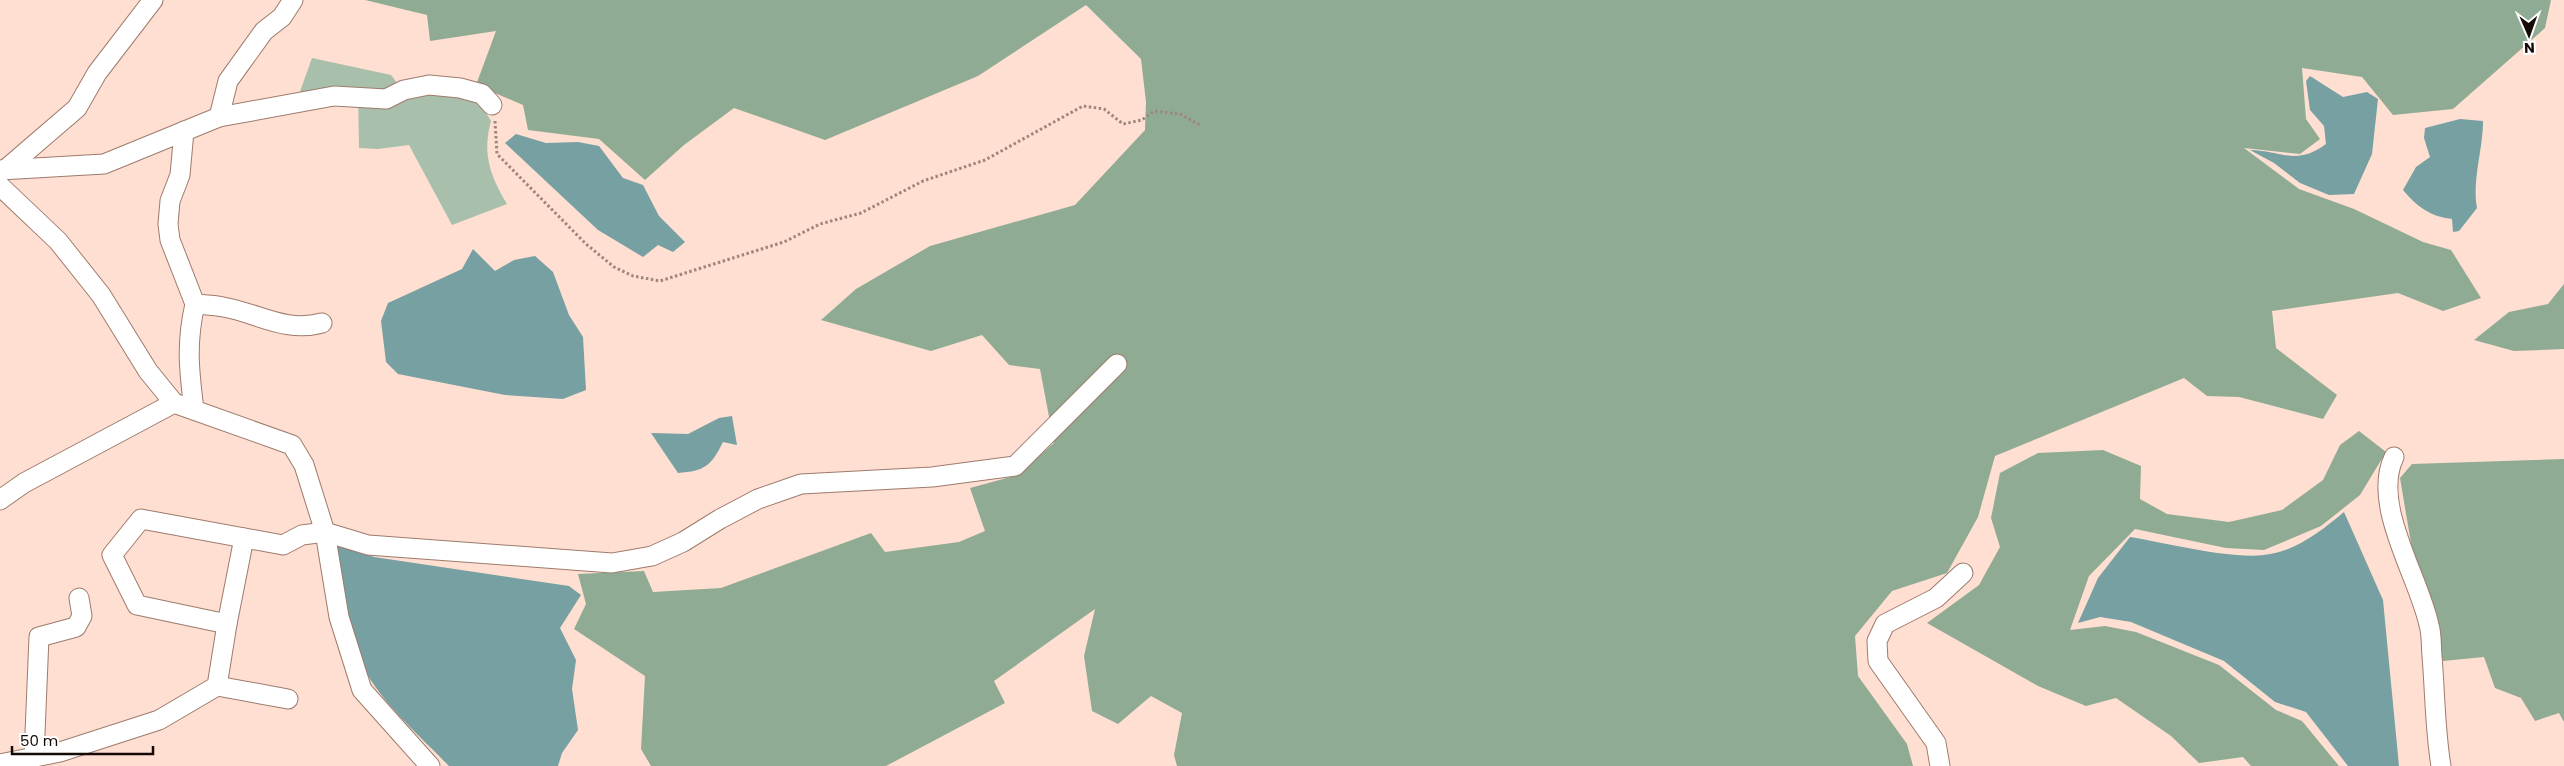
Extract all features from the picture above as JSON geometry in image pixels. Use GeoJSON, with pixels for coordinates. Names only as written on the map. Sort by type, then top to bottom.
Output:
{"type":"FeatureCollection","features":[{"type":"Feature","properties":{"kind":"street"},"geometry":{"type":"LineString","coordinates":[[2,175],[78,108],[96,73],[153,0]]}},
{"type":"Feature","properties":{"kind":"street"},"geometry":{"type":"LineString","coordinates":[[219,117],[228,81],[264,31],[282,17],[293,0]]}},
{"type":"Feature","properties":{"kind":"street"},"geometry":{"type":"LineString","coordinates":[[2,175],[104,164],[219,117],[334,96],[386,98],[404,90],[429,85],[460,88],[482,94],[492,106]]}},
{"type":"Feature","properties":{"kind":"street"},"geometry":{"type":"LineString","coordinates":[[184,131],[180,175],[170,201],[168,224],[170,240],[195,304],[188,332],[188,362],[194,410]]}},
{"type":"Feature","properties":{"kind":"street"},"geometry":{"type":"LineString","coordinates":[[2,175],[102,295],[148,371],[174,403],[292,444],[304,465],[325,532],[339,617],[362,690],[430,766]]}},
{"type":"Feature","properties":{"kind":"street"},"geometry":{"type":"LineString","coordinates":[[195,304],[223,307],[293,327],[306,328],[322,324]]}},
{"type":"Feature","properties":{"kind":"street"},"geometry":{"type":"LineString","coordinates":[[226,624],[137,605],[112,555],[141,519],[283,545],[302,535],[325,532],[368,545],[603,562],[652,556],[683,542],[720,518],[758,499],[801,484],[932,477],[1015,466],[1116,364]]}},
{"type":"Feature","properties":{"kind":"street"},"geometry":{"type":"LineString","coordinates":[[0,500],[24,483],[174,403]]}},
{"type":"Feature","properties":{"kind":"street"},"geometry":{"type":"LineString","coordinates":[[2394,457],[2390,465],[2389,499],[2394,525],[2430,625],[2437,744],[2442,766]]}},
{"type":"Feature","properties":{"kind":"street"},"geometry":{"type":"LineString","coordinates":[[217,686],[226,624],[244,538]]}},
{"type":"Feature","properties":{"kind":"street"},"geometry":{"type":"LineString","coordinates":[[1940,766],[1936,743],[1878,661],[1877,641],[1885,624],[1936,598],[1963,574]]}},
{"type":"Feature","properties":{"kind":"street"},"geometry":{"type":"LineString","coordinates":[[34,757],[39,637],[76,626],[82,616],[79,598]]}},
{"type":"Feature","properties":{"kind":"street"},"geometry":{"type":"LineString","coordinates":[[0,764],[60,752],[159,720],[217,686],[288,699]]}},
{"type":"Feature","properties":{"kind":"path"},"geometry":{"type":"LineString","coordinates":[[492,106],[496,123],[497,154],[506,166],[586,244],[614,267],[633,276],[660,281],[784,242],[820,224],[861,214],[923,181],[985,160],[1083,106],[1104,110],[1123,124],[1142,120],[1154,111],[1180,114],[1200,125]]}},
{"type":"Feature","properties":{"kind":"green space"},"geometry":{"type":"Polygon","coordinates":[[[365,0],[2551,0],[2545,28],[2453,109],[2393,115],[2362,77],[2302,68],[2306,119],[2320,139],[2300,154],[2244,148],[2299,189],[2354,209],[2423,242],[2451,250],[2481,298],[2443,311],[2398,293],[2272,311],[2276,348],[2337,395],[2323,419],[2239,397],[2207,396],[2184,378],[1995,456],[1978,517],[1947,573],[1892,591],[1855,636],[1858,676],[1907,744],[1913,766],[1177,766],[1174,755],[1182,713],[1151,696],[1118,724],[1092,711],[1084,656],[1095,609],[994,681],[1005,703],[886,766],[651,766],[641,749],[645,676],[574,629],[586,604],[578,574],[644,571],[653,592],[721,588],[871,533],[885,552],[959,542],[985,531],[970,488],[1018,475],[1054,443],[1040,369],[1009,365],[982,335],[931,351],[821,320],[856,289],[930,246],[1075,205],[1145,130],[1146,102],[1141,59],[1086,5],[978,76],[825,140],[734,108],[684,145],[645,180],[599,139],[528,130],[523,105],[476,85],[496,31],[430,41],[427,15],[365,0]]]}},
{"type":"Feature","properties":{"kind":"green space"},"geometry":{"type":"Polygon","coordinates":[[[312,58],[391,75],[406,95],[451,93],[479,101],[491,121],[487,144],[489,164],[507,204],[452,225],[409,145],[378,149],[359,148],[358,92],[298,97],[312,58]]]}},
{"type":"Feature","properties":{"kind":"green space"},"geometry":{"type":"Polygon","coordinates":[[[2564,284],[2564,349],[2514,351],[2474,340],[2509,312],[2548,304],[2564,284]]]}},
{"type":"Feature","properties":{"kind":"green space"},"geometry":{"type":"Polygon","coordinates":[[[2359,431],[2386,452],[2360,495],[2321,526],[2264,550],[2226,548],[2135,529],[2089,576],[2070,630],[2105,626],[2136,632],[2219,665],[2276,710],[2302,721],[2339,766],[2251,766],[2243,757],[2199,763],[2171,736],[2116,698],[2086,706],[2038,686],[1927,623],[1979,585],[2000,547],[1991,518],[2000,473],[2038,453],[2103,450],[2141,466],[2140,499],[2167,514],[2229,522],[2282,510],[2323,480],[2340,445],[2359,431]]]}},
{"type":"Feature","properties":{"kind":"green space"},"geometry":{"type":"Polygon","coordinates":[[[2564,459],[2564,722],[2559,713],[2535,721],[2521,698],[2495,688],[2484,657],[2443,661],[2430,606],[2413,555],[2400,478],[2412,464],[2564,459]]]}},
{"type":"Feature","properties":{"kind":"water"},"geometry":{"type":"Polygon","coordinates":[[[2310,76],[2343,97],[2367,92],[2378,99],[2372,154],[2354,194],[2329,195],[2300,183],[2274,163],[2250,150],[2297,156],[2315,151],[2326,144],[2324,126],[2310,110],[2306,81],[2310,76]]]}},
{"type":"Feature","properties":{"kind":"water"},"geometry":{"type":"Polygon","coordinates":[[[2460,119],[2483,121],[2483,132],[2476,186],[2477,208],[2459,231],[2453,232],[2452,219],[2437,216],[2424,210],[2403,190],[2416,167],[2430,157],[2424,138],[2425,128],[2460,119]]]}},
{"type":"Feature","properties":{"kind":"water"},"geometry":{"type":"Polygon","coordinates":[[[516,134],[546,143],[578,142],[599,146],[623,178],[643,185],[659,216],[685,242],[673,252],[658,245],[643,257],[598,230],[505,143],[516,134]]]}},
{"type":"Feature","properties":{"kind":"water"},"geometry":{"type":"Polygon","coordinates":[[[473,249],[495,271],[514,260],[535,256],[553,272],[569,315],[583,337],[586,390],[563,399],[505,395],[398,374],[386,362],[381,321],[388,303],[462,269],[473,249]]]}},
{"type":"Feature","properties":{"kind":"water"},"geometry":{"type":"Polygon","coordinates":[[[732,416],[737,445],[723,442],[711,462],[695,471],[678,473],[651,433],[688,434],[719,418],[732,416]]]}},
{"type":"Feature","properties":{"kind":"water"},"geometry":{"type":"Polygon","coordinates":[[[2344,512],[2383,600],[2399,766],[2348,766],[2306,712],[2275,702],[2224,661],[2131,622],[2100,617],[2078,623],[2098,578],[2130,537],[2216,553],[2249,556],[2264,555],[2286,550],[2307,540],[2344,512]]]}},
{"type":"Feature","properties":{"kind":"water"},"geometry":{"type":"Polygon","coordinates":[[[341,545],[374,557],[569,586],[581,595],[560,628],[576,660],[572,689],[578,730],[562,753],[558,766],[449,766],[416,733],[384,699],[360,661],[350,629],[344,595],[337,547],[341,545]]]}}]}
